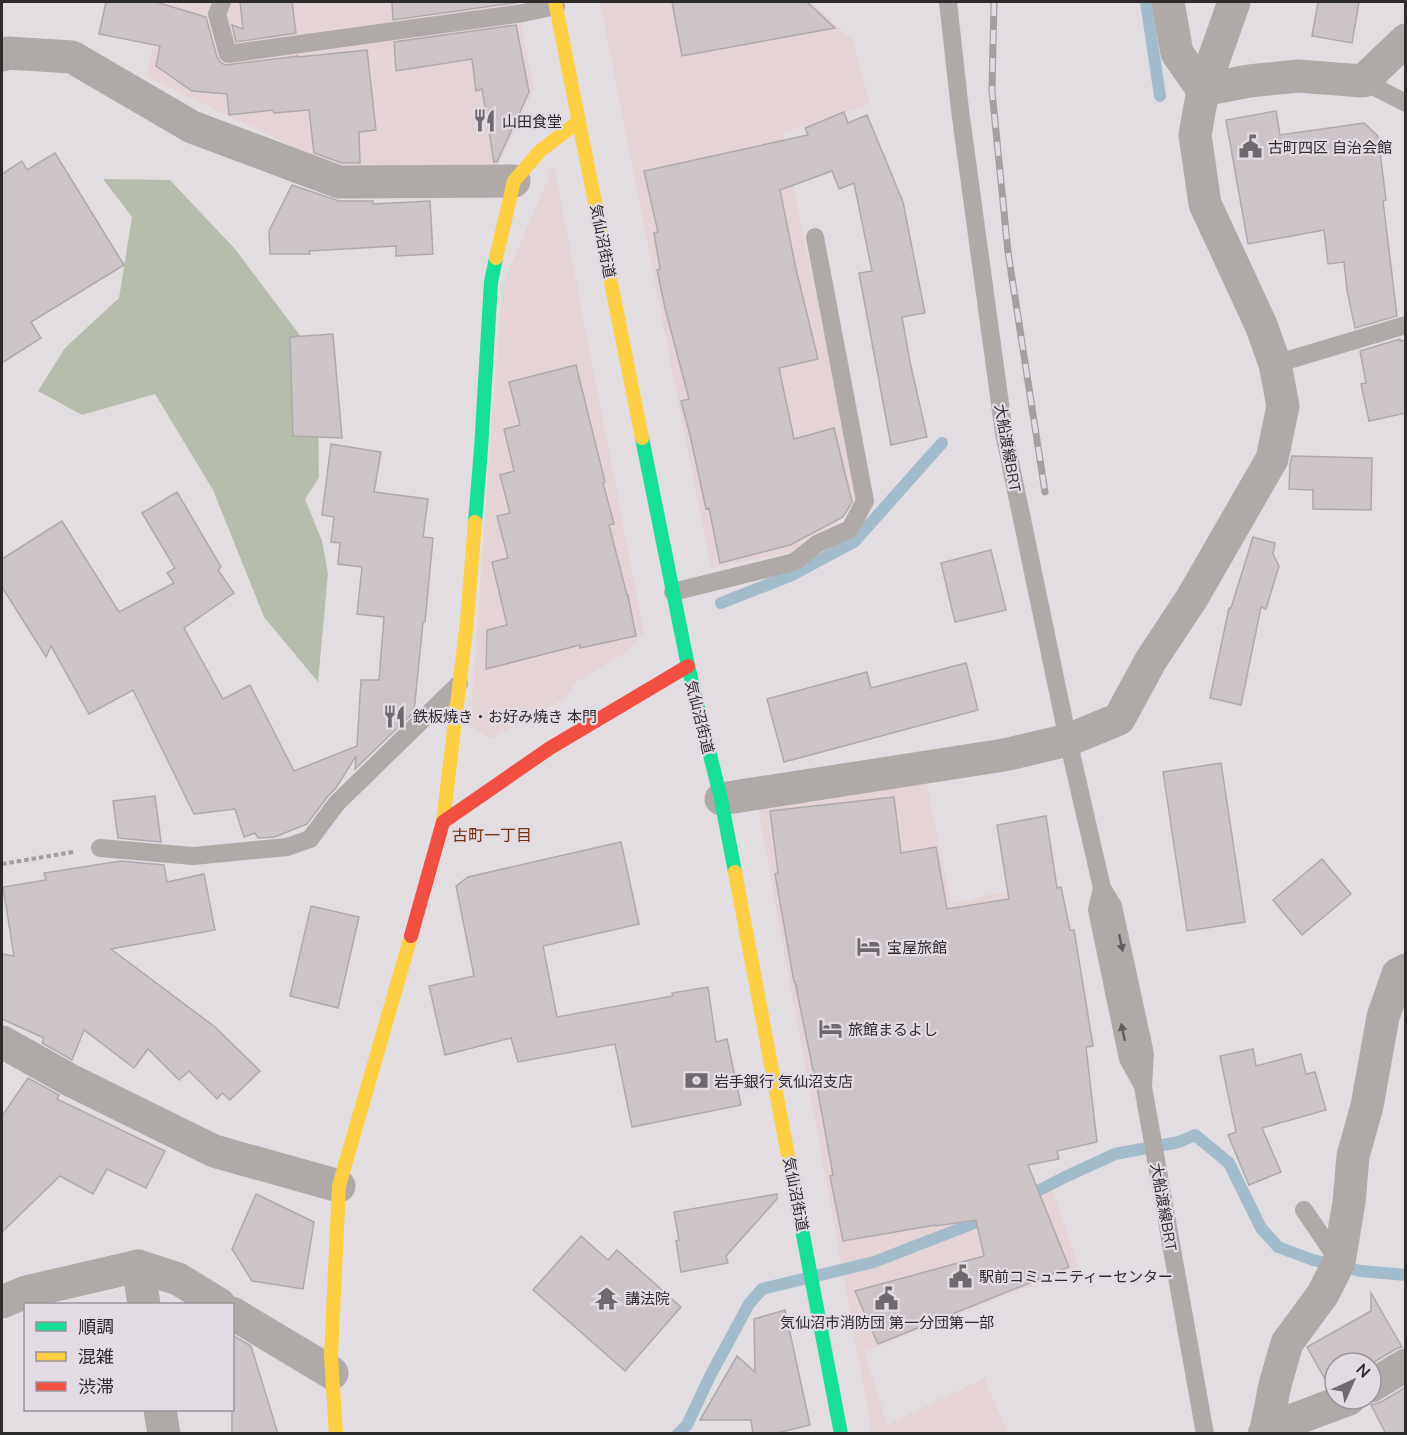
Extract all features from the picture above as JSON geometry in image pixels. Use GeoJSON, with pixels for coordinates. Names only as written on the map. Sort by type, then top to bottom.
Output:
{"type":"FeatureCollection","features":[{"type":"Feature","properties":{"kind":"street"},"geometry":{"type":"LineString","coordinates":[[1168,2],[1176,53],[1203,90]]}},
{"type":"Feature","properties":{"kind":"street"},"geometry":{"type":"LineString","coordinates":[[721,799],[1004,755],[1068,740],[1119,719],[1151,660],[1192,598],[1272,459],[1283,406],[1275,364],[1260,325],[1205,204],[1196,135],[1203,90],[1234,2]]}},
{"type":"Feature","properties":{"kind":"street","name":"気仙沼街道"},"geometry":{"type":"LineString","coordinates":[[556,4],[688,666],[721,799],[841,1434]]}},
{"type":"Feature","properties":{"kind":"street"},"geometry":{"type":"LineString","coordinates":[[1363,81],[1406,40]]}},
{"type":"Feature","properties":{"kind":"street"},"geometry":{"type":"LineString","coordinates":[[2,55],[8,53],[72,57],[192,127],[339,182],[514,181]]}},
{"type":"Feature","properties":{"kind":"street"},"geometry":{"type":"LineString","coordinates":[[1203,90],[1249,81],[1298,76],[1363,81],[1406,64]]}},
{"type":"Feature","properties":{"kind":"street"},"geometry":{"type":"LineString","coordinates":[[336,1434],[332,1356],[339,1186],[443,822],[470,587],[491,282],[514,181],[540,151],[579,121]]}},
{"type":"Feature","properties":{"kind":"street"},"geometry":{"type":"LineString","coordinates":[[443,822],[550,748],[688,666]]}},
{"type":"Feature","properties":{"kind":"street"},"geometry":{"type":"LineString","coordinates":[[1265,1432],[1287,1343],[1332,1276],[1349,1202],[1353,1156],[1367,1106],[1383,1017],[1398,974],[1406,970]]}},
{"type":"Feature","properties":{"kind":"street"},"geometry":{"type":"LineString","coordinates":[[2,1042],[70,1080],[214,1150],[339,1186]]}},
{"type":"Feature","properties":{"kind":"street"},"geometry":{"type":"LineString","coordinates":[[2,1302],[26,1292],[138,1266],[178,1279],[216,1303]]}},
{"type":"Feature","properties":{"kind":"street"},"geometry":{"type":"LineString","coordinates":[[138,1266],[144,1303]]}},
{"type":"Feature","properties":{"kind":"street"},"geometry":{"type":"LineString","coordinates":[[234,1314],[332,1373]]}},
{"type":"Feature","properties":{"kind":"street"},"geometry":{"type":"LineString","coordinates":[[1383,1379],[1406,1365]]}},
{"type":"Feature","properties":{"kind":"street"},"geometry":{"type":"LineString","coordinates":[[1265,1432],[1323,1409]]}},
{"type":"Feature","properties":{"kind":"street"},"geometry":{"type":"LineString","coordinates":[[160,1411],[164,1434]]}},
{"type":"Feature","properties":{"kind":"lane"},"geometry":{"type":"LineString","coordinates":[[222,2],[217,14],[228,54],[523,13],[556,4]]}},
{"type":"Feature","properties":{"kind":"lane","name":"大船渡線BRT"},"geometry":{"type":"LineString","coordinates":[[948,2],[960,110],[1004,433],[1068,740],[1102,888],[1097,910],[1128,1059],[1143,1087],[1204,1434]]}},
{"type":"Feature","properties":{"kind":"lane"},"geometry":{"type":"LineString","coordinates":[[1363,81],[1406,103]]}},
{"type":"Feature","properties":{"kind":"lane"},"geometry":{"type":"LineString","coordinates":[[673,592],[794,562],[818,544],[850,529],[865,501],[814,237]]}},
{"type":"Feature","properties":{"kind":"lane"},"geometry":{"type":"LineString","coordinates":[[1275,364],[1406,325]]}},
{"type":"Feature","properties":{"kind":"lane"},"geometry":{"type":"LineString","coordinates":[[100,848],[193,856],[287,847],[310,839],[337,803],[460,682]]}},
{"type":"Feature","properties":{"kind":"lane"},"geometry":{"type":"LineString","coordinates":[[1304,1210],[1332,1276]]}},
{"type":"Feature","properties":{"kind":"path"},"geometry":{"type":"LineString","coordinates":[[2,864],[100,848]]}},
{"type":"Feature","properties":{"kind":"shaded area"},"geometry":{"type":"Polygon","coordinates":[[[162,2],[517,2],[534,89],[495,173],[340,169],[146,77],[162,2]]]}},
{"type":"Feature","properties":{"kind":"shaded area"},"geometry":{"type":"Polygon","coordinates":[[[600,2],[812,2],[853,41],[870,104],[783,133],[857,501],[835,525],[792,552],[711,568],[600,2]]]}},
{"type":"Feature","properties":{"kind":"shaded area"},"geometry":{"type":"Polygon","coordinates":[[[554,166],[644,633],[626,653],[576,682],[566,698],[490,739],[470,725],[502,285],[554,166]]]}},
{"type":"Feature","properties":{"kind":"shaded area"},"geometry":{"type":"Polygon","coordinates":[[[926,782],[951,903],[1011,890],[980,1211],[1049,1182],[1079,1266],[865,1352],[887,1425],[984,1378],[1008,1433],[872,1433],[758,808],[926,782]]]}},
{"type":"Feature","properties":{"kind":"green space"},"geometry":{"type":"Polygon","coordinates":[[[103,179],[170,180],[235,249],[317,358],[319,478],[305,499],[322,541],[328,573],[318,682],[264,617],[213,490],[155,394],[82,415],[38,391],[65,348],[119,298],[132,217],[103,179]]]}},
{"type":"Feature","properties":{"kind":"building"},"geometry":{"type":"Polygon","coordinates":[[[106,2],[156,2],[206,17],[217,57],[225,65],[367,50],[376,130],[359,132],[360,163],[342,163],[314,153],[309,110],[274,113],[273,110],[229,115],[227,94],[192,91],[156,66],[160,46],[99,34],[106,2]]]}},
{"type":"Feature","properties":{"kind":"building"},"geometry":{"type":"Polygon","coordinates":[[[240,2],[292,2],[296,33],[236,42],[232,25],[243,29],[240,2]]]}},
{"type":"Feature","properties":{"kind":"building"},"geometry":{"type":"Polygon","coordinates":[[[392,2],[513,2],[514,3],[393,20],[392,2]]]}},
{"type":"Feature","properties":{"kind":"building"},"geometry":{"type":"Polygon","coordinates":[[[672,2],[807,2],[835,28],[682,56],[672,2]]]}},
{"type":"Feature","properties":{"kind":"building"},"geometry":{"type":"Polygon","coordinates":[[[1318,2],[1359,2],[1352,43],[1312,36],[1318,2]]]}},
{"type":"Feature","properties":{"kind":"building"},"geometry":{"type":"Polygon","coordinates":[[[516,25],[529,92],[497,162],[494,162],[482,89],[476,91],[472,59],[396,71],[394,42],[516,25]]]}},
{"type":"Feature","properties":{"kind":"building"},"geometry":{"type":"Polygon","coordinates":[[[1276,111],[1280,135],[1364,123],[1378,136],[1386,200],[1383,201],[1397,316],[1355,328],[1344,262],[1328,264],[1324,230],[1248,244],[1226,120],[1276,111]]]}},
{"type":"Feature","properties":{"kind":"building"},"geometry":{"type":"Polygon","coordinates":[[[844,112],[848,123],[867,115],[903,202],[925,313],[902,317],[927,437],[891,445],[859,273],[872,271],[854,183],[839,189],[832,171],[780,190],[818,359],[779,368],[794,439],[834,428],[852,502],[843,517],[790,545],[720,563],[709,508],[706,509],[681,401],[689,399],[657,270],[660,269],[654,233],[658,232],[644,171],[808,135],[805,128],[844,112]]]}},
{"type":"Feature","properties":{"kind":"building"},"geometry":{"type":"Polygon","coordinates":[[[55,153],[124,265],[31,322],[41,338],[2,363],[2,174],[22,161],[27,170],[55,153]]]}},
{"type":"Feature","properties":{"kind":"building"},"geometry":{"type":"Polygon","coordinates":[[[292,185],[339,201],[373,201],[373,204],[430,201],[433,254],[396,256],[396,246],[309,251],[310,254],[270,254],[269,231],[292,185]]]}},
{"type":"Feature","properties":{"kind":"building"},"geometry":{"type":"Polygon","coordinates":[[[333,334],[342,438],[293,436],[290,337],[333,334]]]}},
{"type":"Feature","properties":{"kind":"building"},"geometry":{"type":"Polygon","coordinates":[[[1400,339],[1400,341],[1406,340],[1406,413],[1369,421],[1361,384],[1366,383],[1360,351],[1400,339]]]}},
{"type":"Feature","properties":{"kind":"building"},"geometry":{"type":"Polygon","coordinates":[[[576,365],[605,482],[603,483],[614,524],[609,525],[628,595],[636,636],[580,648],[580,645],[486,669],[487,630],[507,625],[492,562],[508,558],[497,516],[510,513],[500,475],[514,471],[504,429],[520,425],[509,382],[576,365]]]}},
{"type":"Feature","properties":{"kind":"building"},"geometry":{"type":"Polygon","coordinates":[[[331,444],[381,452],[374,492],[428,499],[423,537],[433,538],[414,712],[355,769],[356,756],[336,788],[307,824],[275,837],[258,838],[255,833],[244,837],[235,809],[194,814],[133,690],[89,714],[51,646],[46,657],[2,587],[2,559],[62,521],[119,612],[174,583],[167,573],[175,568],[142,513],[177,492],[221,567],[218,570],[234,593],[184,628],[223,699],[250,685],[294,771],[357,746],[361,680],[379,680],[384,617],[357,614],[362,567],[338,564],[340,543],[331,542],[334,517],[322,515],[331,444]]]}},
{"type":"Feature","properties":{"kind":"building"},"geometry":{"type":"Polygon","coordinates":[[[1292,456],[1372,458],[1371,510],[1313,509],[1313,490],[1289,489],[1292,456]]]}},
{"type":"Feature","properties":{"kind":"building"},"geometry":{"type":"Polygon","coordinates":[[[1253,537],[1275,543],[1273,554],[1279,566],[1266,609],[1261,607],[1241,705],[1210,698],[1229,608],[1231,608],[1253,537]]]}},
{"type":"Feature","properties":{"kind":"building"},"geometry":{"type":"Polygon","coordinates":[[[991,550],[1006,610],[955,622],[941,563],[991,550]]]}},
{"type":"Feature","properties":{"kind":"building"},"geometry":{"type":"Polygon","coordinates":[[[966,663],[978,710],[784,762],[767,699],[867,672],[871,688],[966,663]]]}},
{"type":"Feature","properties":{"kind":"building"},"geometry":{"type":"Polygon","coordinates":[[[1221,763],[1245,922],[1187,931],[1163,772],[1221,763]]]}},
{"type":"Feature","properties":{"kind":"building"},"geometry":{"type":"Polygon","coordinates":[[[155,796],[161,842],[118,838],[113,801],[155,796]]]}},
{"type":"Feature","properties":{"kind":"building"},"geometry":{"type":"Polygon","coordinates":[[[894,797],[901,853],[936,847],[947,909],[1009,899],[997,825],[1046,816],[1057,888],[1061,887],[1070,930],[1074,930],[1093,1046],[1086,1047],[1097,1142],[1057,1151],[1059,1159],[1028,1165],[1069,1267],[878,1344],[855,1291],[984,1256],[976,1220],[843,1241],[830,1176],[833,1175],[814,1070],[794,982],[775,874],[778,873],[770,811],[894,797]]]}},
{"type":"Feature","properties":{"kind":"building"},"geometry":{"type":"Polygon","coordinates":[[[621,842],[639,924],[543,946],[557,1017],[673,996],[672,993],[708,987],[716,1042],[727,1039],[741,1105],[632,1127],[615,1044],[518,1062],[511,1038],[445,1055],[429,986],[474,976],[456,886],[468,877],[621,842]]]}},
{"type":"Feature","properties":{"kind":"building"},"geometry":{"type":"Polygon","coordinates":[[[1322,859],[1351,894],[1302,935],[1273,900],[1322,859]]]}},
{"type":"Feature","properties":{"kind":"building"},"geometry":{"type":"Polygon","coordinates":[[[121,861],[164,865],[167,882],[204,874],[215,930],[111,949],[215,1027],[260,1071],[230,1100],[222,1093],[217,1099],[189,1071],[179,1080],[148,1049],[134,1068],[84,1030],[72,1060],[42,1043],[44,1038],[2,1019],[2,954],[14,956],[3,887],[46,880],[44,873],[121,861]]]}},
{"type":"Feature","properties":{"kind":"building"},"geometry":{"type":"Polygon","coordinates":[[[311,906],[359,917],[338,1008],[290,996],[311,906]]]}},
{"type":"Feature","properties":{"kind":"building"},"geometry":{"type":"Polygon","coordinates":[[[1253,1049],[1256,1066],[1301,1054],[1306,1074],[1315,1072],[1326,1110],[1262,1128],[1281,1172],[1249,1185],[1228,1135],[1236,1132],[1220,1056],[1253,1049]]]}},
{"type":"Feature","properties":{"kind":"building"},"geometry":{"type":"Polygon","coordinates":[[[28,1078],[59,1095],[57,1099],[165,1151],[146,1188],[107,1169],[93,1194],[60,1176],[2,1232],[2,1116],[28,1078]]]}},
{"type":"Feature","properties":{"kind":"building"},"geometry":{"type":"Polygon","coordinates":[[[256,1194],[314,1222],[303,1289],[252,1281],[232,1249],[256,1194]]]}},
{"type":"Feature","properties":{"kind":"building"},"geometry":{"type":"Polygon","coordinates":[[[777,1194],[777,1199],[726,1256],[728,1263],[681,1272],[674,1212],[777,1194]]]}},
{"type":"Feature","properties":{"kind":"building","name":"講法院"},"geometry":{"type":"Polygon","coordinates":[[[581,1236],[608,1260],[617,1250],[681,1307],[625,1371],[533,1290],[581,1236]]]}},
{"type":"Feature","properties":{"kind":"building"},"geometry":{"type":"Polygon","coordinates":[[[1371,1293],[1402,1347],[1383,1357],[1383,1351],[1323,1351],[1323,1375],[1307,1347],[1371,1311],[1371,1293]]]}},
{"type":"Feature","properties":{"kind":"building"},"geometry":{"type":"Polygon","coordinates":[[[785,1310],[810,1425],[773,1434],[753,1434],[751,1420],[700,1420],[737,1356],[755,1372],[754,1319],[785,1310]]]}},
{"type":"Feature","properties":{"kind":"building"},"geometry":{"type":"Polygon","coordinates":[[[234,1336],[251,1346],[278,1434],[232,1434],[234,1336]]]}},
{"type":"Feature","properties":{"kind":"building"},"geometry":{"type":"Polygon","coordinates":[[[1406,1387],[1406,1434],[1386,1434],[1374,1411],[1383,1411],[1383,1401],[1406,1387]]]}},
{"type":"Feature","properties":{"kind":"waterway"},"geometry":{"type":"LineString","coordinates":[[1146,2],[1160,96]]}},
{"type":"Feature","properties":{"kind":"waterway"},"geometry":{"type":"LineString","coordinates":[[721,603],[790,576],[854,542],[942,443]]}},
{"type":"Feature","properties":{"kind":"waterway"},"geometry":{"type":"LineString","coordinates":[[1026,1197],[1115,1154],[1179,1142],[1195,1135],[1229,1163],[1261,1228],[1278,1247],[1313,1260],[1361,1271],[1406,1275]]}},
{"type":"Feature","properties":{"kind":"waterway"},"geometry":{"type":"LineString","coordinates":[[678,1434],[687,1425],[710,1376],[749,1304],[762,1289],[874,1262],[989,1216]]}},
{"type":"Feature","properties":{"kind":"railway"},"geometry":{"type":"LineString","coordinates":[[994,2],[992,91],[1008,252],[1045,492]]}},
{"type":"Feature","properties":{"kind":"traffic: fast"},"geometry":{"type":"LineString","coordinates":[[475,522],[491,282],[496,258]]}},
{"type":"Feature","properties":{"kind":"traffic: fast"},"geometry":{"type":"LineString","coordinates":[[642,438],[688,666],[721,799],[735,872]]}},
{"type":"Feature","properties":{"kind":"traffic: fast"},"geometry":{"type":"LineString","coordinates":[[791,1172],[841,1434]]}},
{"type":"Feature","properties":{"kind":"traffic: slow"},"geometry":{"type":"LineString","coordinates":[[555,2],[642,438]]}},
{"type":"Feature","properties":{"kind":"traffic: slow"},"geometry":{"type":"LineString","coordinates":[[496,258],[514,181],[540,151],[579,121]]}},
{"type":"Feature","properties":{"kind":"traffic: slow"},"geometry":{"type":"LineString","coordinates":[[443,822],[467,621],[475,522]]}},
{"type":"Feature","properties":{"kind":"traffic: slow"},"geometry":{"type":"LineString","coordinates":[[735,872],[791,1172]]}},
{"type":"Feature","properties":{"kind":"traffic: slow"},"geometry":{"type":"LineString","coordinates":[[336,1434],[331,1356],[339,1186],[411,936]]}},
{"type":"Feature","properties":{"kind":"traffic: jam"},"geometry":{"type":"LineString","coordinates":[[411,936],[443,822],[550,748],[688,666]]}},
{"type":"Feature","properties":{"kind":"place","name":"山田食堂"},"geometry":{"type":"Point","coordinates":[484,121]}},
{"type":"Feature","properties":{"kind":"place","name":"古町四区 自治会館"},"geometry":{"type":"Point","coordinates":[1250,147]}},
{"type":"Feature","properties":{"kind":"place","name":"鉄板焼き・お好み焼き 本門"},"geometry":{"type":"Point","coordinates":[395,716]}},
{"type":"Feature","properties":{"kind":"place","name":"宝屋旅館"},"geometry":{"type":"Point","coordinates":[869,947]}},
{"type":"Feature","properties":{"kind":"place","name":"旅館まるよし"},"geometry":{"type":"Point","coordinates":[830,1029]}},
{"type":"Feature","properties":{"kind":"place","name":"岩手銀行 気仙沼支店"},"geometry":{"type":"Point","coordinates":[696,1081]}},
{"type":"Feature","properties":{"kind":"place","name":"駅前コミュニティーセンター"},"geometry":{"type":"Point","coordinates":[961,1276]}},
{"type":"Feature","properties":{"kind":"place","name":"講法院"},"geometry":{"type":"Point","coordinates":[607,1298]}},
{"type":"Feature","properties":{"kind":"place","name":"気仙沼市消防団 第一分団第一部"},"geometry":{"type":"Point","coordinates":[887,1298]}},
{"type":"Feature","properties":{"kind":"district","name":"古町一丁目"},"geometry":{"type":"Point","coordinates":[492,835]}}]}
